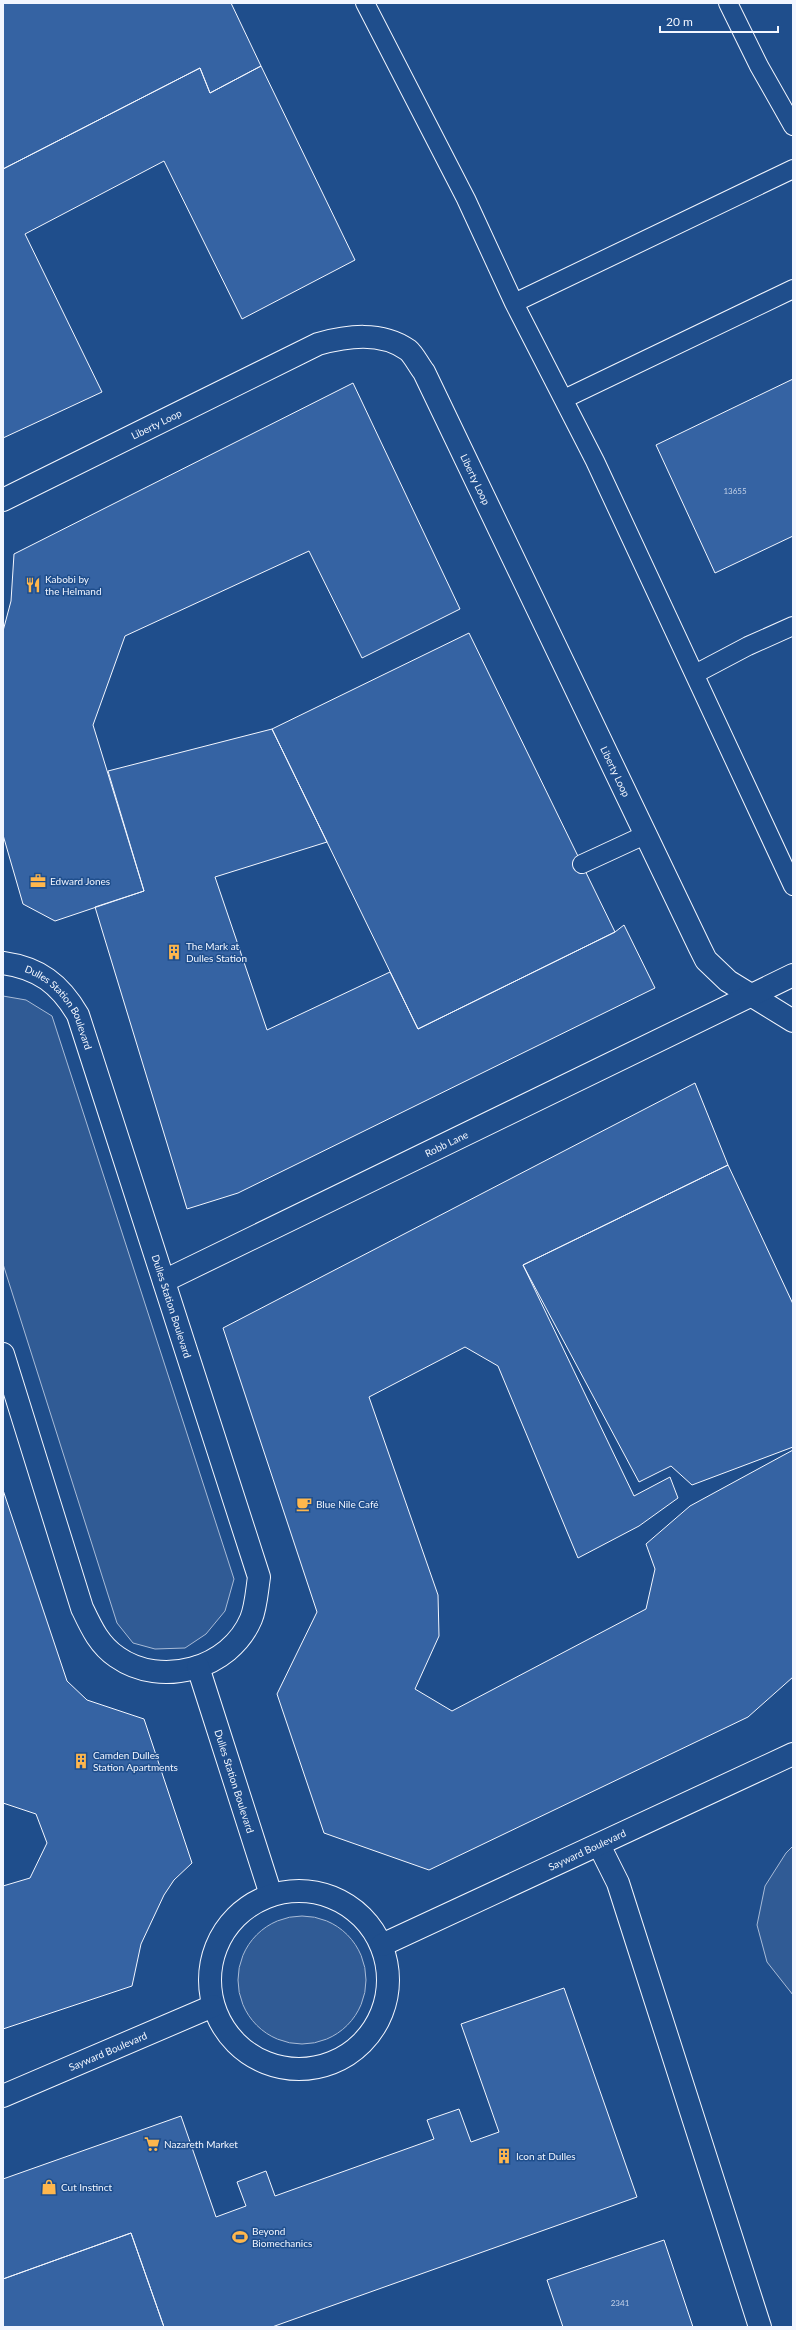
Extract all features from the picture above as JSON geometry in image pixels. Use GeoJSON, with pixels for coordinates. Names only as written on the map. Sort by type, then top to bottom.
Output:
{"type":"FeatureCollection","features":[{"type":"Feature","properties":{"kind":"street","name":"Liberty Loop"},"geometry":{"type":"LineString","coordinates":[[3,500],[318,344],[343,337],[365,336],[390,342],[408,350],[424,372],[647,834],[706,960],[728,981],[793,1021]]}},
{"type":"Feature","properties":{"kind":"street","name":"Dulles Station Boulevard"},"geometry":{"type":"LineString","coordinates":[[3,963],[19,965],[47,977],[68,998],[78,1015],[259,1577],[251,1619],[233,1645],[216,1660],[186,1671],[145,1670],[117,1657],[96,1636],[82,1608],[3,1354]]}},
{"type":"Feature","properties":{"kind":"street"},"geometry":{"type":"LineString","coordinates":[[751,995],[793,975]]}},
{"type":"Feature","properties":{"kind":"street","name":"Robb Lane"},"geometry":{"type":"LineString","coordinates":[[164,1281],[751,995]]}},
{"type":"Feature","properties":{"kind":"street","name":"Dulles Station Boulevard"},"geometry":{"type":"LineString","coordinates":[[198,1667],[271,1895]]}},
{"type":"Feature","properties":{"kind":"street","name":"Sayward Boulevard"},"geometry":{"type":"LineString","coordinates":[[382,1945],[793,1754]]}},
{"type":"Feature","properties":{"kind":"street"},"geometry":{"type":"LineString","coordinates":[[599,1845],[618,1883],[760,2327]]}},
{"type":"Feature","properties":{"kind":"street"},"geometry":{"type":"LineString","coordinates":[[297,1890],[324,1894],[348,1904],[368,1922],[382,1945],[388,1974],[386,2002],[374,2030],[355,2051],[329,2065],[301,2070],[271,2066],[246,2053],[225,2032],[212,2006],[209,1978],[214,1951],[226,1927],[246,1907],[271,1895],[297,1890]]}},
{"type":"Feature","properties":{"kind":"street","name":"Sayward Boulevard"},"geometry":{"type":"LineString","coordinates":[[3,2096],[212,2006]]}},
{"type":"Feature","properties":{"kind":"lane"},"geometry":{"type":"LineString","coordinates":[[365,3],[459,186],[514,303],[595,460],[793,886]]}},
{"type":"Feature","properties":{"kind":"lane"},"geometry":{"type":"LineString","coordinates":[[728,3],[759,66],[793,126]]}},
{"type":"Feature","properties":{"kind":"lane"},"geometry":{"type":"LineString","coordinates":[[514,303],[793,169]]}},
{"type":"Feature","properties":{"kind":"lane"},"geometry":{"type":"LineString","coordinates":[[564,398],[793,289]]}},
{"type":"Feature","properties":{"kind":"lane"},"geometry":{"type":"LineString","coordinates":[[695,674],[748,646],[792,628]]}},
{"type":"Feature","properties":{"kind":"lane"},"geometry":{"type":"LineString","coordinates":[[582,864],[647,834]]}},
{"type":"Feature","properties":{"kind":"shaded area"},"geometry":{"type":"Polygon","coordinates":[[[3,996],[26,1000],[52,1016],[234,1579],[225,1611],[206,1634],[185,1648],[155,1649],[133,1643],[117,1623],[3,1264],[3,996]]]}},
{"type":"Feature","properties":{"kind":"shaded area"},"geometry":{"type":"Polygon","coordinates":[[[793,1846],[793,1995],[767,1962],[757,1925],[765,1886],[786,1853],[793,1846]]]}},
{"type":"Feature","properties":{"kind":"shaded area"},"geometry":{"type":"Polygon","coordinates":[[[308,1916],[332,1923],[343,1930],[352,1939],[361,1955],[365,1967],[365,1993],[359,2010],[352,2021],[343,2030],[332,2037],[315,2043],[296,2044],[272,2037],[261,2030],[252,2021],[245,2010],[239,1993],[238,1974],[245,1950],[252,1939],[261,1930],[272,1923],[289,1917],[308,1916]]]}},
{"type":"Feature","properties":{"kind":"building"},"geometry":{"type":"Polygon","coordinates":[[[3,3],[231,3],[261,66],[210,93],[200,68],[3,169],[3,3]]]}},
{"type":"Feature","properties":{"kind":"building"},"geometry":{"type":"Polygon","coordinates":[[[261,66],[355,260],[242,319],[164,161],[25,234],[102,392],[3,438],[3,169],[200,68],[210,93],[261,66]]]}},
{"type":"Feature","properties":{"kind":"building"},"geometry":{"type":"Polygon","coordinates":[[[793,379],[793,536],[715,573],[656,445],[793,379]]]}},
{"type":"Feature","properties":{"kind":"building"},"geometry":{"type":"Polygon","coordinates":[[[353,383],[460,609],[362,658],[309,551],[125,636],[93,725],[144,891],[55,921],[23,904],[3,835],[3,631],[11,601],[14,554],[353,383]]]}},
{"type":"Feature","properties":{"kind":"building"},"geometry":{"type":"Polygon","coordinates":[[[469,633],[615,932],[418,1029],[272,729],[469,633]]]}},
{"type":"Feature","properties":{"kind":"building","name":"The Mark at Dulles Station"},"geometry":{"type":"Polygon","coordinates":[[[272,729],[327,842],[215,877],[267,1030],[390,972],[418,1029],[615,932],[624,925],[655,988],[238,1193],[187,1209],[95,907],[144,891],[108,771],[272,729]]]}},
{"type":"Feature","properties":{"kind":"building"},"geometry":{"type":"Polygon","coordinates":[[[695,1083],[728,1165],[523,1265],[634,1496],[670,1477],[678,1498],[639,1526],[578,1558],[498,1366],[465,1347],[369,1397],[438,1595],[439,1636],[415,1689],[452,1711],[646,1609],[655,1569],[646,1544],[690,1506],[793,1450],[793,1677],[748,1717],[429,1870],[324,1833],[277,1694],[317,1612],[223,1328],[695,1083]]]}},
{"type":"Feature","properties":{"kind":"building"},"geometry":{"type":"Polygon","coordinates":[[[728,1165],[793,1304],[793,1447],[692,1485],[671,1466],[639,1482],[523,1265],[728,1165]]]}},
{"type":"Feature","properties":{"kind":"building","name":"Camden Dulles Station Apartments"},"geometry":{"type":"Polygon","coordinates":[[[3,1490],[67,1681],[87,1700],[144,1719],[192,1863],[174,1880],[164,1895],[141,1944],[132,1986],[3,2029],[3,1886],[30,1878],[47,1843],[36,1814],[3,1803],[3,1490]]]}},
{"type":"Feature","properties":{"kind":"building","name":"Icon at Dulles"},"geometry":{"type":"Polygon","coordinates":[[[564,1988],[637,2197],[272,2327],[164,2327],[131,2233],[3,2279],[3,2179],[181,2116],[216,2217],[246,2206],[237,2182],[266,2171],[275,2196],[434,2139],[427,2120],[459,2109],[471,2142],[499,2132],[461,2024],[564,1988]]]}},
{"type":"Feature","properties":{"kind":"building"},"geometry":{"type":"Polygon","coordinates":[[[131,2233],[164,2327],[3,2327],[3,2279],[131,2233]]]}},
{"type":"Feature","properties":{"kind":"building"},"geometry":{"type":"Polygon","coordinates":[[[664,2240],[693,2327],[563,2327],[547,2280],[664,2240]]]}},
{"type":"Feature","properties":{"kind":"place","name":"Kabobi by the Helmand"},"geometry":{"type":"Point","coordinates":[33,585]}},
{"type":"Feature","properties":{"kind":"place","name":"Edward Jones"},"geometry":{"type":"Point","coordinates":[38,881]}},
{"type":"Feature","properties":{"kind":"place","name":"The Mark at Dulles Station"},"geometry":{"type":"Point","coordinates":[174,952]}},
{"type":"Feature","properties":{"kind":"place","name":"Blue Nile Café"},"geometry":{"type":"Point","coordinates":[304,1504]}},
{"type":"Feature","properties":{"kind":"place","name":"Camden Dulles Station Apartments"},"geometry":{"type":"Point","coordinates":[81,1761]}},
{"type":"Feature","properties":{"kind":"place","name":"Nazareth Market"},"geometry":{"type":"Point","coordinates":[152,2144]}},
{"type":"Feature","properties":{"kind":"place","name":"Icon at Dulles"},"geometry":{"type":"Point","coordinates":[504,2156]}},
{"type":"Feature","properties":{"kind":"place","name":"Cut Instinct"},"geometry":{"type":"Point","coordinates":[49,2187]}},
{"type":"Feature","properties":{"kind":"place","name":"Beyond Biomechanics"},"geometry":{"type":"Point","coordinates":[240,2237]}}]}
